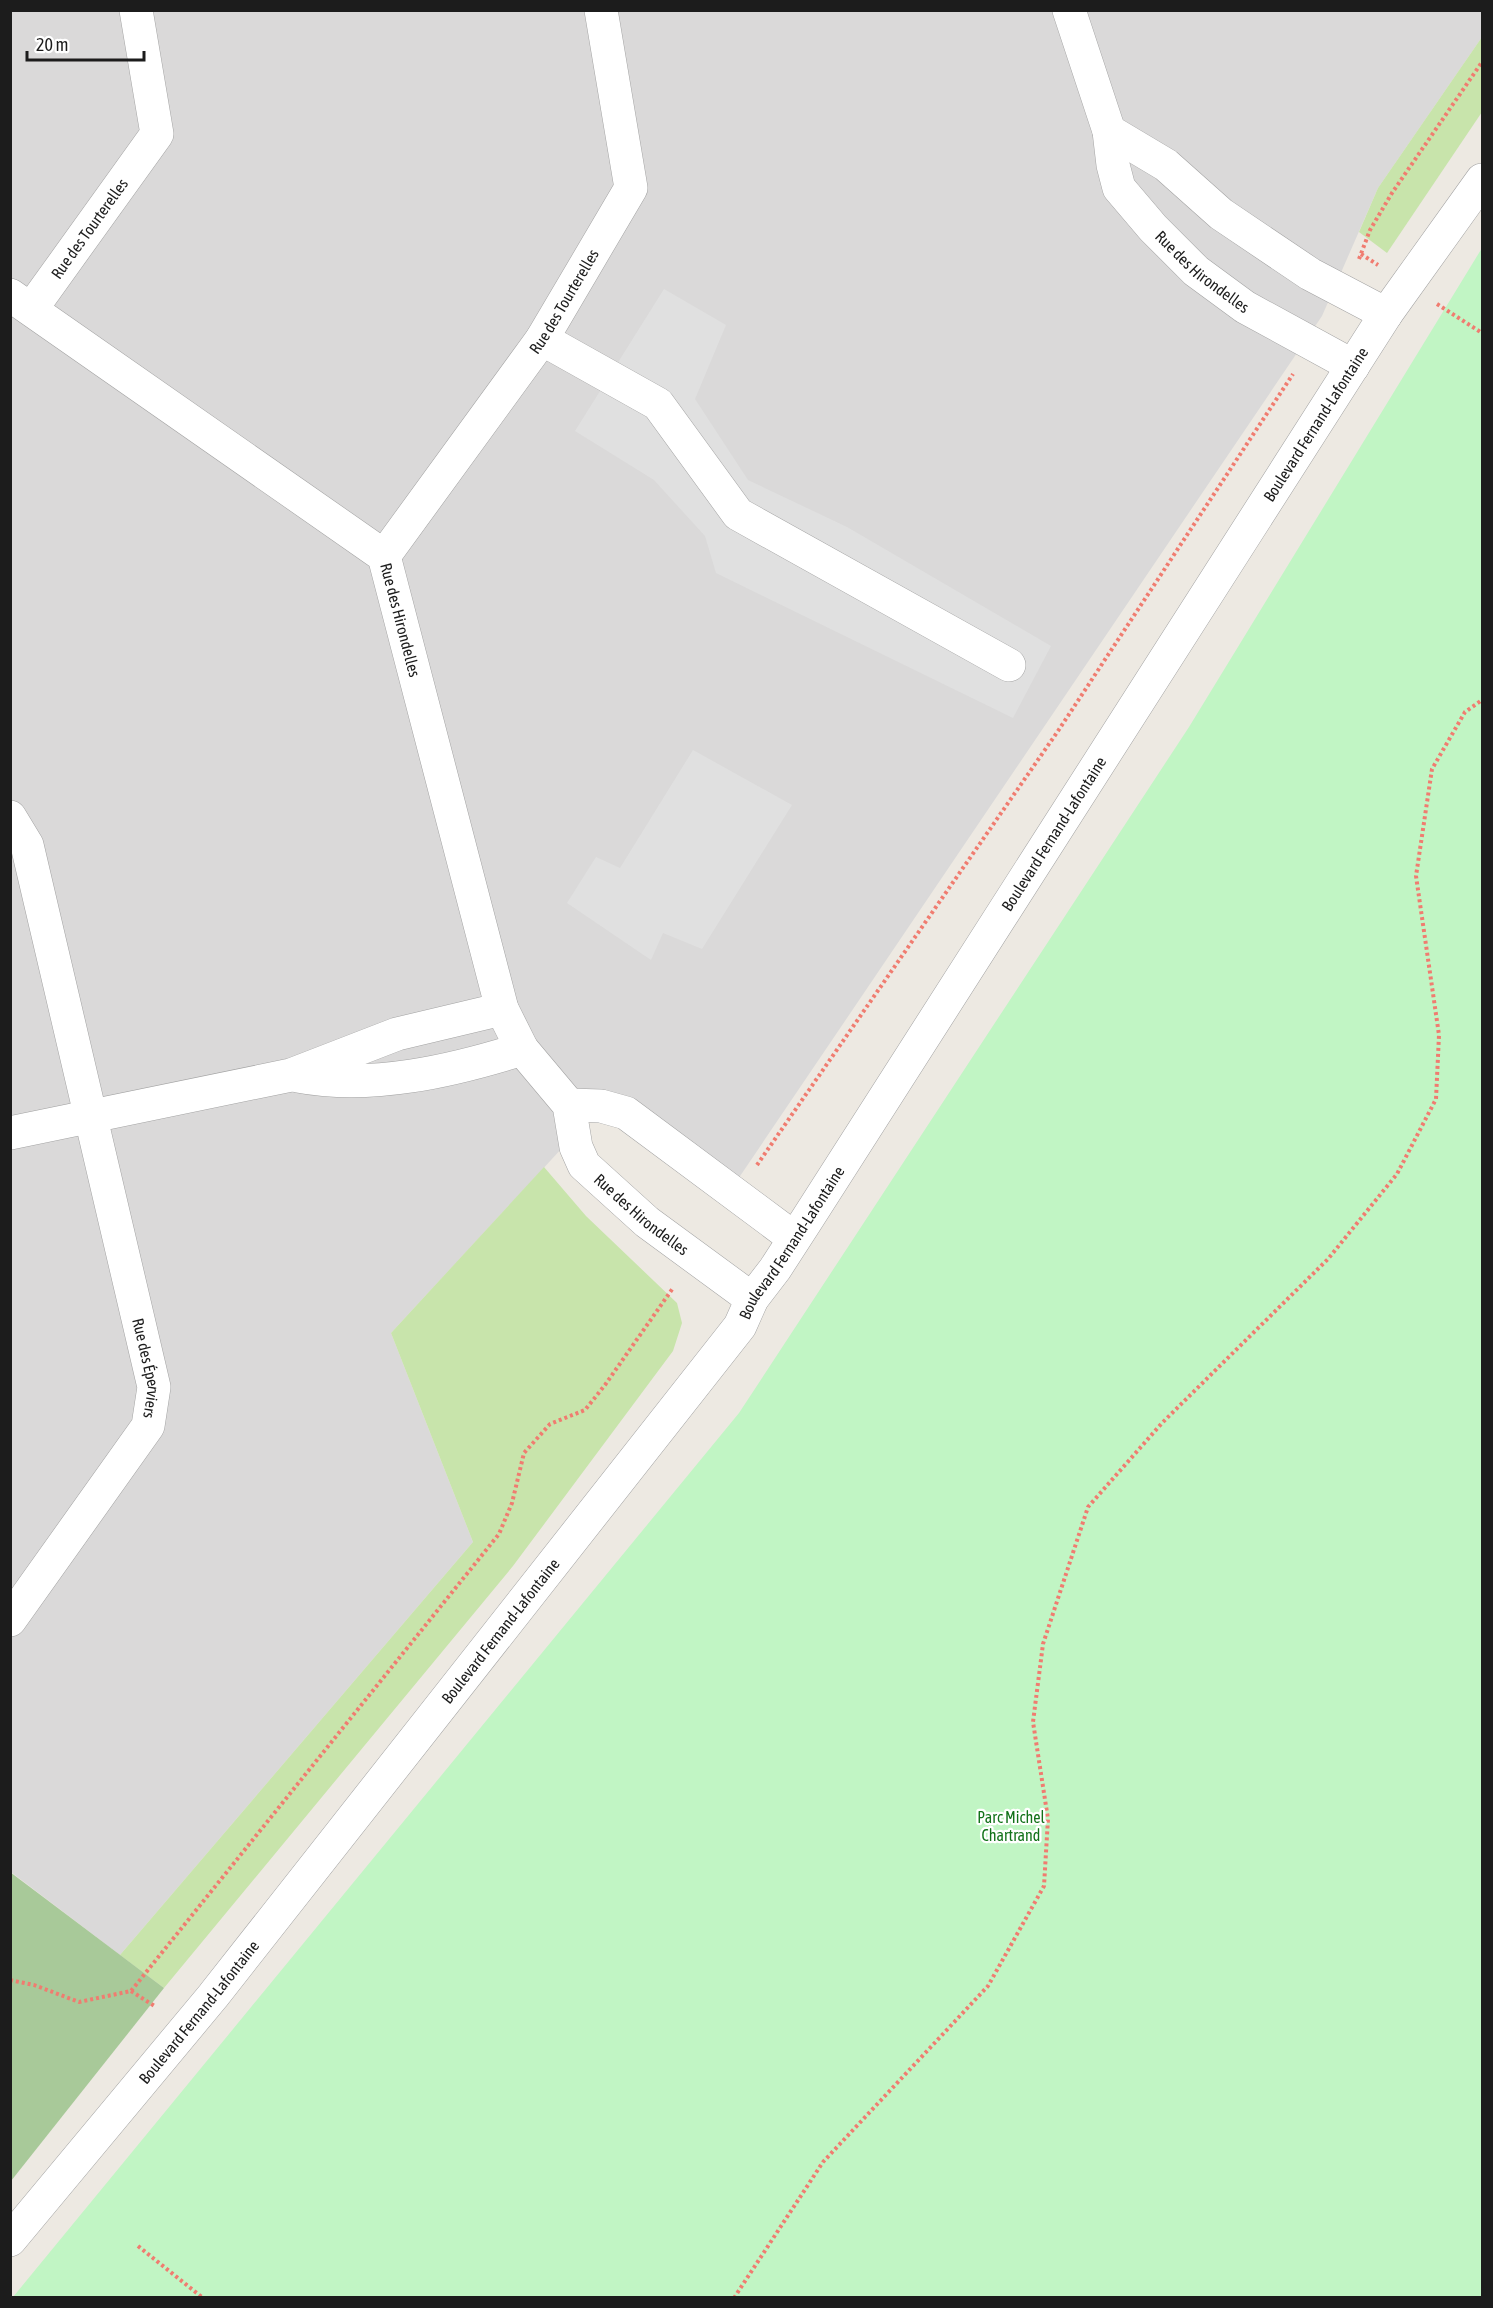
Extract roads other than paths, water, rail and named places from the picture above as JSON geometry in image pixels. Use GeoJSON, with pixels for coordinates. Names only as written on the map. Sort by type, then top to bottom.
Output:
{"type":"FeatureCollection","features":[{"type":"Feature","properties":{"kind":"street","name":"Rue des Tourterelles"},"geometry":{"type":"LineString","coordinates":[[21,302],[157,134],[136,10]]}},
{"type":"Feature","properties":{"kind":"street","name":"Rue des Tourterelles"},"geometry":{"type":"LineString","coordinates":[[384,556],[542,339],[631,188],[600,10]]}},
{"type":"Feature","properties":{"kind":"street","name":"Rue des Hirondelles"},"geometry":{"type":"LineString","coordinates":[[1069,10],[1109,131],[1113,165],[1119,188],[1153,228],[1196,272],[1245,307],[1353,366]]}},
{"type":"Feature","properties":{"kind":"street"},"geometry":{"type":"LineString","coordinates":[[1109,131],[1166,165],[1221,214],[1310,274],[1386,314]]}},
{"type":"Feature","properties":{"kind":"street","name":"Boulevard Fernand-Lafontaine"},"geometry":{"type":"LineString","coordinates":[[10,2240],[220,1987],[740,1326],[752,1299],[775,1269],[1386,314],[1482,180]]}},
{"type":"Feature","properties":{"kind":"street","name":"Rue des Hirondelles"},"geometry":{"type":"LineString","coordinates":[[21,302],[384,556],[502,1009],[522,1049],[569,1105],[576,1147],[584,1165],[647,1222],[693,1258],[752,1299]]}},
{"type":"Feature","properties":{"kind":"street"},"geometry":{"type":"LineString","coordinates":[[542,339],[658,404],[738,514],[1009,665]]}},
{"type":"Feature","properties":{"kind":"street","name":"Rue des Éperviers"},"geometry":{"type":"LineString","coordinates":[[10,817],[27,845],[154,1387],[148,1426],[10,1620]]}},
{"type":"Feature","properties":{"kind":"street"},"geometry":{"type":"LineString","coordinates":[[10,1132],[291,1075],[397,1034],[502,1009]]}},
{"type":"Feature","properties":{"kind":"street"},"geometry":{"type":"LineString","coordinates":[[291,1075],[319,1080],[393,1078],[428,1073],[522,1049]]}},
{"type":"Feature","properties":{"kind":"street"},"geometry":{"type":"LineString","coordinates":[[569,1105],[601,1106],[626,1113],[794,1238]]}},
{"type":"Feature","properties":{"kind":"park label","name":"Parc Michel Chartrand"},"geometry":{"type":"Point","coordinates":[1011,1826]}}]}
